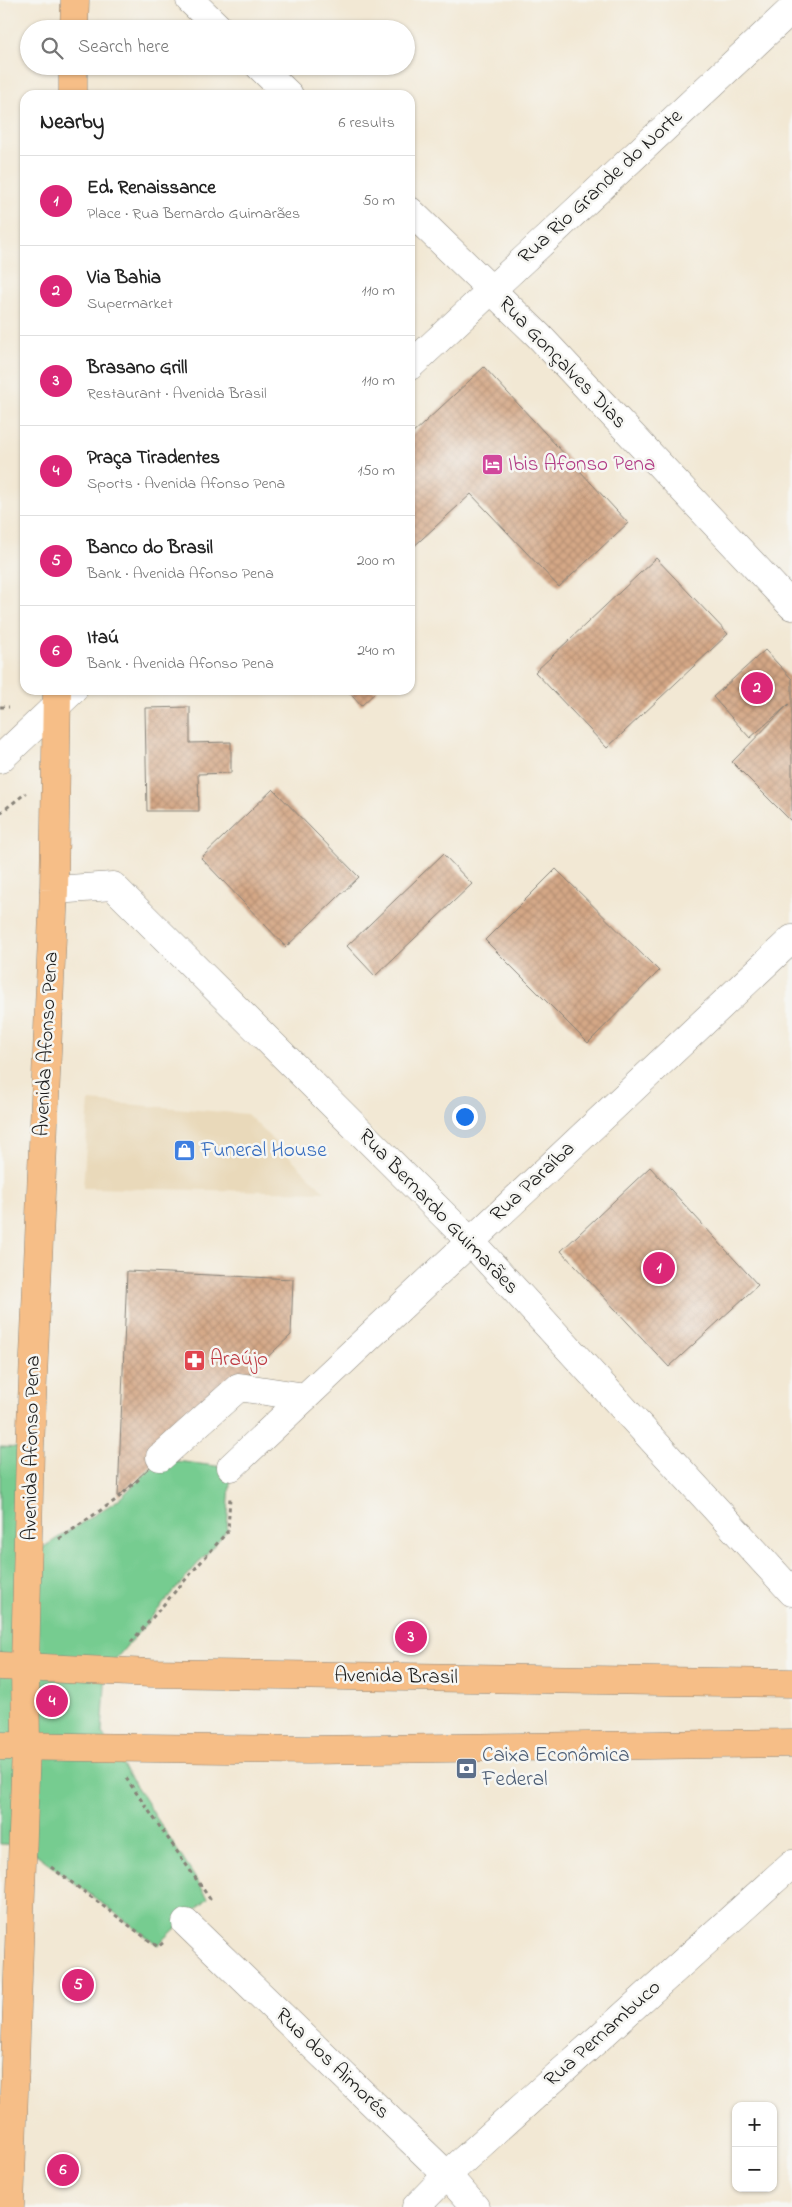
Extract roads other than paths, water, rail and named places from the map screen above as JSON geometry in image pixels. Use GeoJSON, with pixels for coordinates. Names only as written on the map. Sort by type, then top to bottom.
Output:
{"type":"FeatureCollection","features":[{"type":"Feature","properties":{"kind":"main road"},"geometry":{"type":"LineString","coordinates":[[74,20],[75,0]]}},
{"type":"Feature","properties":{"kind":"main road"},"geometry":{"type":"LineString","coordinates":[[73,75],[73,90]]}},
{"type":"Feature","properties":{"kind":"main road","name":"Avenida Afonso Pena"},"geometry":{"type":"LineString","coordinates":[[10,2207],[23,1846],[13,1746],[13,1666],[29,1560],[30,1448],[62,695]]}},
{"type":"Feature","properties":{"kind":"main road","name":"Avenida Brasil"},"geometry":{"type":"LineString","coordinates":[[13,1666],[152,1673],[792,1683]]}},
{"type":"Feature","properties":{"kind":"main road"},"geometry":{"type":"LineString","coordinates":[[13,1746],[308,1750],[792,1742]]}},
{"type":"Feature","properties":{"kind":"street"},"geometry":{"type":"LineString","coordinates":[[190,0],[211,20]]}},
{"type":"Feature","properties":{"kind":"street","name":"Rua Rio Grande do Norte"},"geometry":{"type":"LineString","coordinates":[[415,361],[792,9]]}},
{"type":"Feature","properties":{"kind":"street"},"geometry":{"type":"LineString","coordinates":[[268,75],[284,90]]}},
{"type":"Feature","properties":{"kind":"street","name":"Rua Gonçalves Dias"},"geometry":{"type":"LineString","coordinates":[[415,217],[482,298],[512,320],[539,336],[792,606]]}},
{"type":"Feature","properties":{"kind":"street"},"geometry":{"type":"LineString","coordinates":[[0,760],[62,695]]}},
{"type":"Feature","properties":{"kind":"street","name":"Rua Bernardo Guimarães"},"geometry":{"type":"LineString","coordinates":[[54,890],[113,886],[470,1241],[792,1592]]}},
{"type":"Feature","properties":{"kind":"street","name":"Rua Paraíba"},"geometry":{"type":"LineString","coordinates":[[231,1467],[792,939]]}},
{"type":"Feature","properties":{"kind":"street"},"geometry":{"type":"LineString","coordinates":[[160,1457],[239,1387],[305,1397]]}},
{"type":"Feature","properties":{"kind":"street","name":"Rua Pernambuco"},"geometry":{"type":"LineString","coordinates":[[416,2207],[447,2175],[792,1864]]}},
{"type":"Feature","properties":{"kind":"street","name":"Rua dos Aimorés"},"geometry":{"type":"LineString","coordinates":[[186,1923],[447,2175],[475,2207]]}},
{"type":"Feature","properties":{"kind":"place","name":"Ibis Afonso Pena"},"geometry":{"type":"Point","coordinates":[492,465]}},
{"type":"Feature","properties":{"kind":"place","name":"Via Bahia"},"geometry":{"type":"Point","coordinates":[757,688]}},
{"type":"Feature","properties":{"kind":"place","name":"Funeral House"},"geometry":{"type":"Point","coordinates":[185,1151]}},
{"type":"Feature","properties":{"kind":"place","name":"Ed. Renaissance"},"geometry":{"type":"Point","coordinates":[659,1268]}},
{"type":"Feature","properties":{"kind":"place","name":"Araújo"},"geometry":{"type":"Point","coordinates":[194,1360]}},
{"type":"Feature","properties":{"kind":"place","name":"Brasano Grill"},"geometry":{"type":"Point","coordinates":[411,1637]}},
{"type":"Feature","properties":{"kind":"place","name":"Praça Tiradentes"},"geometry":{"type":"Point","coordinates":[52,1701]}},
{"type":"Feature","properties":{"kind":"place","name":"Caixa Econômica Federal"},"geometry":{"type":"Point","coordinates":[466,1768]}},
{"type":"Feature","properties":{"kind":"place","name":"Banco do Brasil"},"geometry":{"type":"Point","coordinates":[78,1985]}},
{"type":"Feature","properties":{"kind":"place","name":"Itaú"},"geometry":{"type":"Point","coordinates":[63,2170]}}]}
